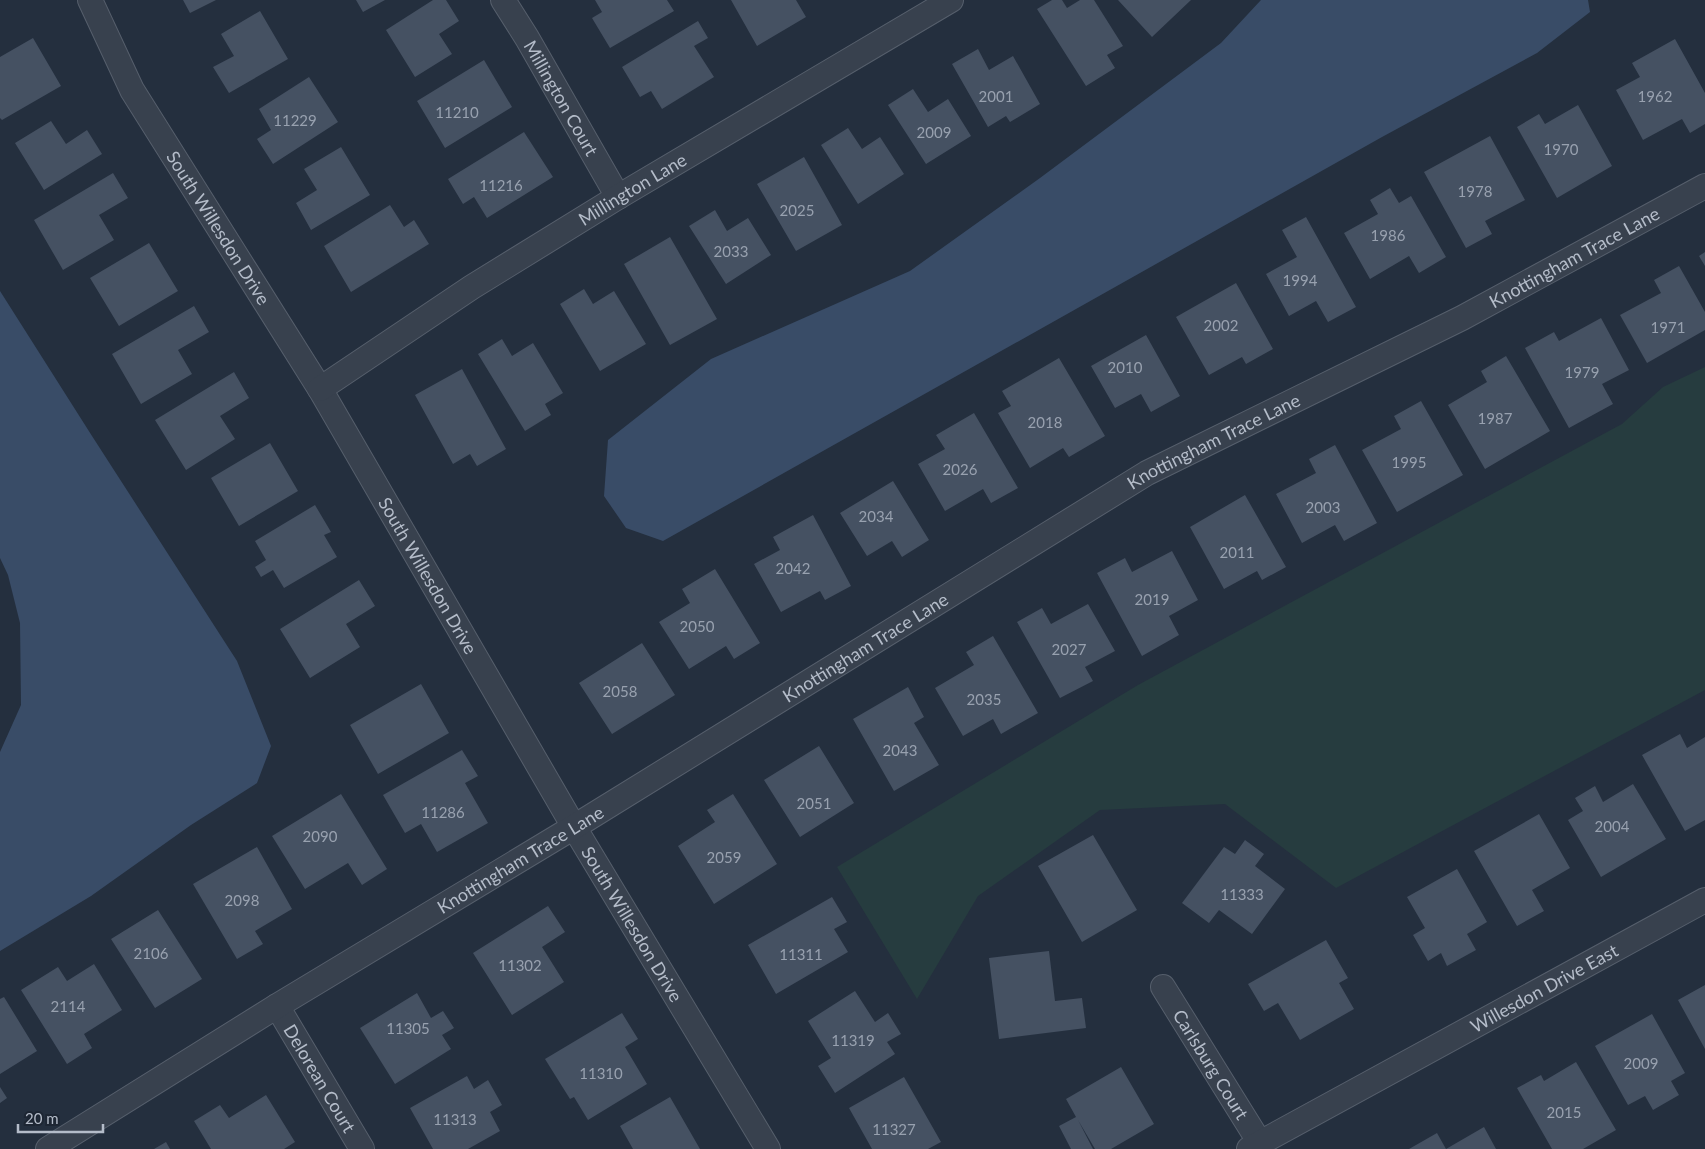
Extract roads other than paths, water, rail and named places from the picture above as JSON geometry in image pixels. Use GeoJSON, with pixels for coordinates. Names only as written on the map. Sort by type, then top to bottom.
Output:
{"type":"FeatureCollection","features":[{"type":"Feature","properties":{"kind":"street","name":"South Willesdon Drive"},"geometry":{"type":"LineString","coordinates":[[90,0],[132,90],[320,389],[574,827],[768,1149]]}},
{"type":"Feature","properties":{"kind":"street","name":"Millington Court"},"geometry":{"type":"LineString","coordinates":[[503,0],[527,38],[618,197]]}},
{"type":"Feature","properties":{"kind":"street","name":"Millington Lane"},"geometry":{"type":"LineString","coordinates":[[320,389],[472,287],[618,197],[951,0]]}},
{"type":"Feature","properties":{"kind":"street","name":"Knottingham Trace Lane"},"geometry":{"type":"LineString","coordinates":[[48,1149],[277,1006],[574,827],[1147,473],[1462,318],[1705,186]]}},
{"type":"Feature","properties":{"kind":"street","name":"Willesdon Drive East"},"geometry":{"type":"LineString","coordinates":[[1254,1146],[1705,900]]}},
{"type":"Feature","properties":{"kind":"street","name":"Carlsburg Court"},"geometry":{"type":"LineString","coordinates":[[1163,987],[1254,1146]]}},
{"type":"Feature","properties":{"kind":"street","name":"Delorean Court"},"geometry":{"type":"LineString","coordinates":[[277,1006],[362,1149]]}},
{"type":"Feature","properties":{"kind":"water"},"geometry":{"type":"Polygon","coordinates":[[[1261,0],[1588,0],[1590,12],[1537,53],[1382,137],[663,541],[626,528],[604,496],[608,440],[711,359],[910,271],[1040,178],[1221,43],[1261,0]]]}},
{"type":"Feature","properties":{"kind":"water"},"geometry":{"type":"Polygon","coordinates":[[[0,291],[237,661],[271,746],[257,783],[191,825],[91,896],[0,951],[0,752],[21,705],[20,623],[8,575],[0,558],[0,291]]]}}]}
